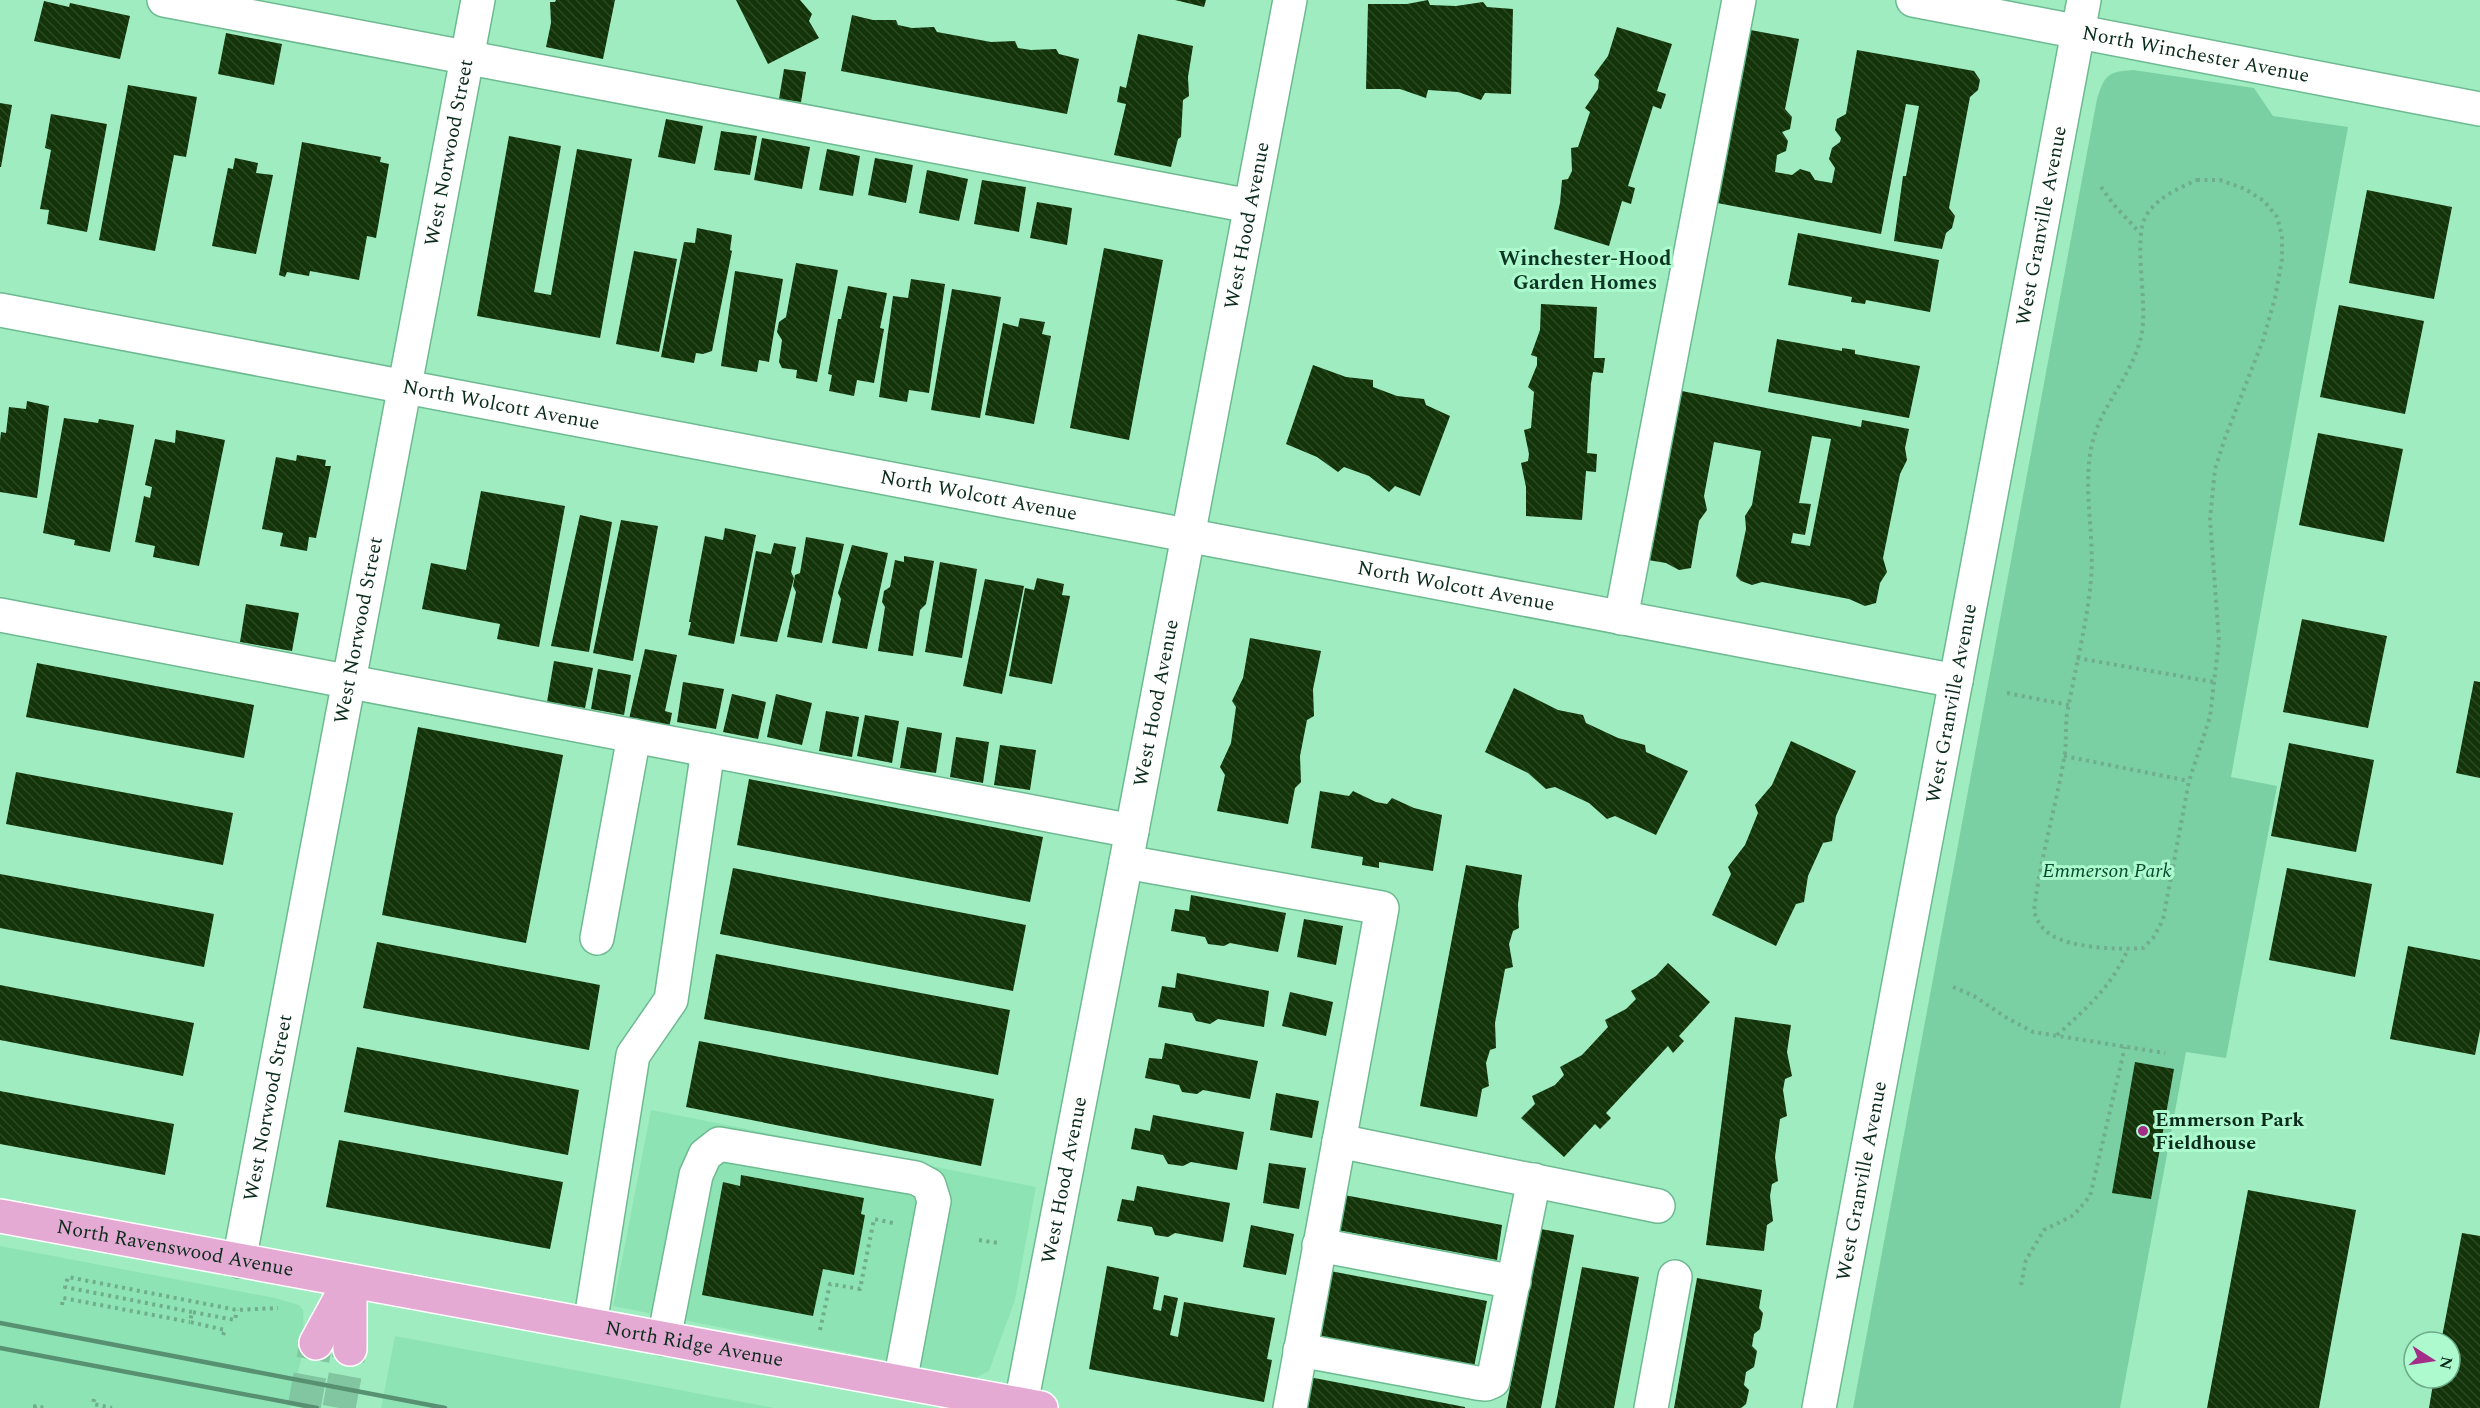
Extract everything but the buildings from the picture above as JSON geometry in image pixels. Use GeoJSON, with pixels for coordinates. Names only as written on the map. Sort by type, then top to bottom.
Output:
{"type":"FeatureCollection","features":[{"type":"Feature","properties":{"kind":"main road","name":"North Ravenswood Avenue"},"geometry":{"type":"LineString","coordinates":[[0,1216],[350,1281]]}},
{"type":"Feature","properties":{"kind":"main road","name":"North Ridge Avenue"},"geometry":{"type":"LineString","coordinates":[[350,1281],[1031,1406]]}},
{"type":"Feature","properties":{"kind":"main road"},"geometry":{"type":"LineString","coordinates":[[316,1343],[350,1281]]}},
{"type":"Feature","properties":{"kind":"main road"},"geometry":{"type":"LineString","coordinates":[[350,1281],[350,1349]]}},
{"type":"Feature","properties":{"kind":"street"},"geometry":{"type":"LineString","coordinates":[[164,0],[1250,206]]}},
{"type":"Feature","properties":{"kind":"street","name":"West Norwood Street"},"geometry":{"type":"LineString","coordinates":[[239,1261],[478,0]]}},
{"type":"Feature","properties":{"kind":"street","name":"West Hood Avenue"},"geometry":{"type":"LineString","coordinates":[[1031,1406],[1126,862],[1290,0]]}},
{"type":"Feature","properties":{"kind":"street"},"geometry":{"type":"LineString","coordinates":[[1621,618],[1739,0]]}},
{"type":"Feature","properties":{"kind":"street","name":"North Winchester Avenue"},"geometry":{"type":"LineString","coordinates":[[1913,0],[2480,109]]}},
{"type":"Feature","properties":{"kind":"street","name":"West Granville Avenue"},"geometry":{"type":"LineString","coordinates":[[1819,1408],[2085,0]]}},
{"type":"Feature","properties":{"kind":"street","name":"North Wolcott Avenue"},"geometry":{"type":"LineString","coordinates":[[0,310],[1956,681]]}},
{"type":"Feature","properties":{"kind":"street"},"geometry":{"type":"LineString","coordinates":[[0,616],[1132,831]]}},
{"type":"Feature","properties":{"kind":"street"},"geometry":{"type":"LineString","coordinates":[[597,938],[634,736]]}},
{"type":"Feature","properties":{"kind":"street"},"geometry":{"type":"LineString","coordinates":[[590,1325],[633,1055],[671,1000],[708,750]]}},
{"type":"Feature","properties":{"kind":"street"},"geometry":{"type":"LineString","coordinates":[[1126,862],[1382,908],[1290,1408]]}},
{"type":"Feature","properties":{"kind":"street"},"geometry":{"type":"LineString","coordinates":[[1339,1141],[1658,1206]]}},
{"type":"Feature","properties":{"kind":"street"},"geometry":{"type":"LineString","coordinates":[[664,1339],[696,1174],[705,1155],[719,1144],[916,1178],[929,1185],[934,1201],[900,1382]]}},
{"type":"Feature","properties":{"kind":"street"},"geometry":{"type":"LineString","coordinates":[[1300,1350],[1486,1384],[1493,1381],[1534,1180]]}},
{"type":"Feature","properties":{"kind":"street"},"geometry":{"type":"LineString","coordinates":[[1319,1245],[1514,1282]]}},
{"type":"Feature","properties":{"kind":"street"},"geometry":{"type":"LineString","coordinates":[[1651,1408],[1675,1277]]}},
{"type":"Feature","properties":{"kind":"path"},"geometry":{"type":"LineString","coordinates":[[2197,180],[2220,180],[2245,189],[2264,201],[2277,217],[2282,236],[2282,259],[2275,298],[2263,340],[2215,469],[2210,519],[2219,641],[2210,717],[2189,781],[2163,920],[2153,939],[2143,948],[2128,949],[2066,942],[2050,934],[2038,922],[2034,911],[2064,756],[2069,705],[2091,570],[2093,539],[2088,462],[2092,440],[2104,411],[2131,367],[2141,337],[2145,309],[2139,232],[2146,215],[2158,202],[2178,188],[2197,180]]}},
{"type":"Feature","properties":{"kind":"path"},"geometry":{"type":"LineString","coordinates":[[2101,187],[2114,206],[2139,232]]}},
{"type":"Feature","properties":{"kind":"path"},"geometry":{"type":"LineString","coordinates":[[2077,658],[2214,682]]}},
{"type":"Feature","properties":{"kind":"path"},"geometry":{"type":"LineString","coordinates":[[2007,693],[2069,705]]}},
{"type":"Feature","properties":{"kind":"path"},"geometry":{"type":"LineString","coordinates":[[2064,756],[2189,781]]}},
{"type":"Feature","properties":{"kind":"path"},"geometry":{"type":"LineString","coordinates":[[2057,1036],[2101,995],[2128,949]]}},
{"type":"Feature","properties":{"kind":"path"},"geometry":{"type":"LineString","coordinates":[[1953,987],[1974,996],[2033,1032],[2165,1053]]}},
{"type":"Feature","properties":{"kind":"path"},"geometry":{"type":"LineString","coordinates":[[2021,1285],[2026,1260],[2044,1230],[2074,1215],[2090,1196],[2125,1047]]}},
{"type":"Feature","properties":{"kind":"path"},"geometry":{"type":"LineString","coordinates":[[820,1330],[830,1284],[860,1290],[874,1220],[897,1224]]}},
{"type":"Feature","properties":{"kind":"path"},"geometry":{"type":"LineString","coordinates":[[979,1240],[998,1243]]}},
{"type":"Feature","properties":{"kind":"path"},"geometry":{"type":"LineString","coordinates":[[237,1310],[235,1320],[65,1287],[68,1277],[237,1310],[284,1307]]}},
{"type":"Feature","properties":{"kind":"path"},"geometry":{"type":"LineString","coordinates":[[62,1305],[63,1298],[225,1330],[224,1335]]}},
{"type":"Feature","properties":{"kind":"path"},"geometry":{"type":"LineString","coordinates":[[190,1322],[192,1312]]}},
{"type":"Feature","properties":{"kind":"path"},"geometry":{"type":"LineString","coordinates":[[94,1399],[93,1404],[112,1408]]}},
{"type":"Feature","properties":{"kind":"path"},"geometry":{"type":"LineString","coordinates":[[35,1408],[35,1406],[45,1408]]}},
{"type":"Feature","properties":{"kind":"shaded area"},"geometry":{"type":"Polygon","coordinates":[[[651,1110],[1036,1187],[1015,1300],[989,1371],[975,1378],[613,1306],[651,1110]]]}},
{"type":"Feature","properties":{"kind":"shaded area"},"geometry":{"type":"Polygon","coordinates":[[[0,1246],[275,1298],[299,1305],[303,1310],[304,1346],[290,1408],[0,1408],[0,1246]]]}},
{"type":"Feature","properties":{"kind":"shaded area"},"geometry":{"type":"Polygon","coordinates":[[[395,1336],[774,1408],[381,1408],[395,1336]]]}},
{"type":"Feature","properties":{"kind":"green space","name":"Emmerson Park"},"geometry":{"type":"Polygon","coordinates":[[[2133,70],[2254,88],[2273,116],[2348,127],[2231,777],[2277,786],[2226,1058],[2186,1052],[2120,1408],[1853,1408],[2097,99],[2105,79],[2113,73],[2133,70]]]}},
{"type":"Feature","properties":{"kind":"tunnel"},"geometry":{"type":"LineString","coordinates":[[304,1408],[316,1343]]}},
{"type":"Feature","properties":{"kind":"tunnel"},"geometry":{"type":"LineString","coordinates":[[339,1408],[350,1349]]}},
{"type":"Feature","properties":{"kind":"railway"},"geometry":{"type":"LineString","coordinates":[[0,1323],[445,1408]]}},
{"type":"Feature","properties":{"kind":"railway"},"geometry":{"type":"LineString","coordinates":[[0,1348],[317,1408]]}},
{"type":"Feature","properties":{"kind":"place","name":"Emmerson Park Fieldhouse"},"geometry":{"type":"Point","coordinates":[2143,1131]}},
{"type":"Feature","properties":{"kind":"district","name":"Winchester-Hood Garden Homes"},"geometry":{"type":"Point","coordinates":[1585,271]}}]}
